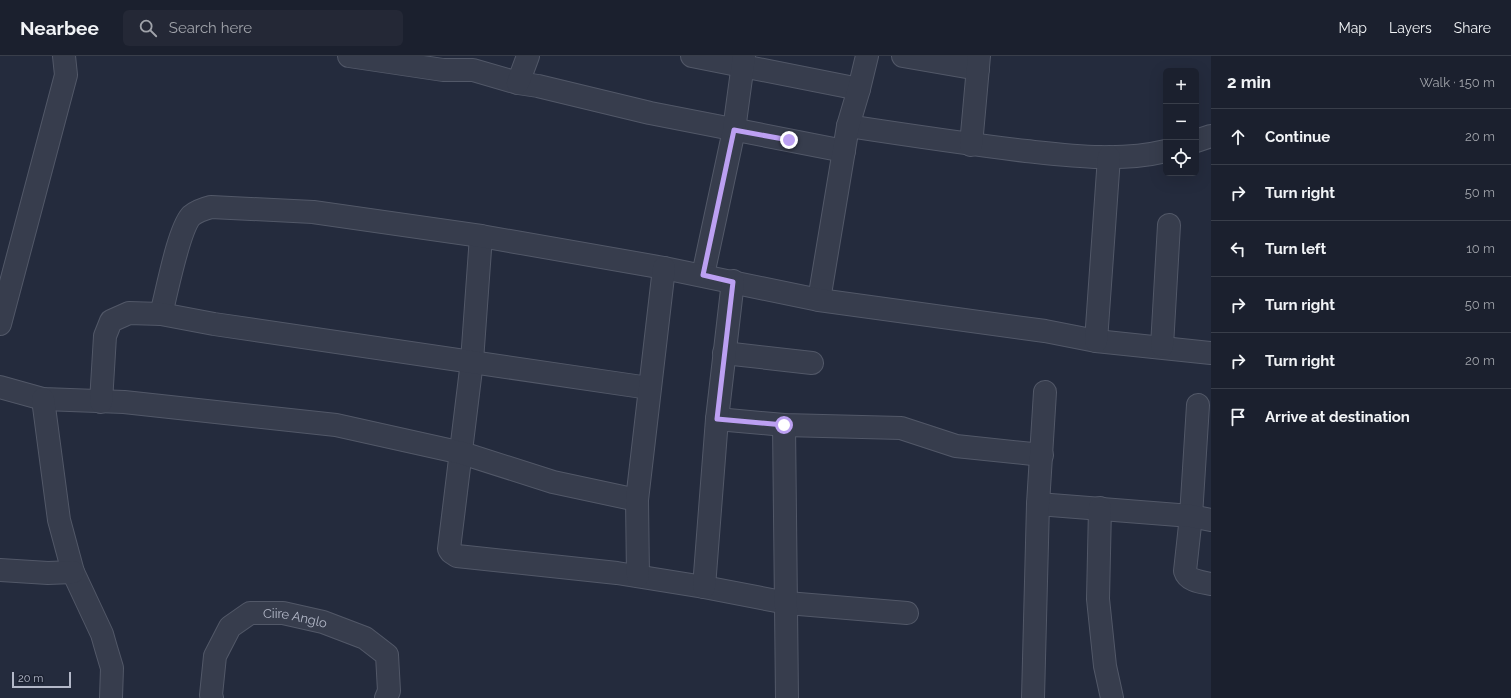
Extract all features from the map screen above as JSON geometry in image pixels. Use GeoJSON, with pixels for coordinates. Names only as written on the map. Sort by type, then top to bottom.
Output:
{"type":"FeatureCollection","features":[{"type":"Feature","properties":{"kind":"street"},"geometry":{"type":"LineString","coordinates":[[0,324],[66,75],[64,56]]}},
{"type":"Feature","properties":{"kind":"street"},"geometry":{"type":"LineString","coordinates":[[348,56],[443,70],[458,63],[473,70],[518,83],[734,130],[844,151]]}},
{"type":"Feature","properties":{"kind":"street"},"geometry":{"type":"LineString","coordinates":[[518,83],[528,56]]}},
{"type":"Feature","properties":{"kind":"street"},"geometry":{"type":"LineString","coordinates":[[692,56],[743,62],[859,90]]}},
{"type":"Feature","properties":{"kind":"street"},"geometry":{"type":"LineString","coordinates":[[819,300],[848,126],[867,56]]}},
{"type":"Feature","properties":{"kind":"street"},"geometry":{"type":"LineString","coordinates":[[903,56],[979,62],[972,145]]}},
{"type":"Feature","properties":{"kind":"street"},"geometry":{"type":"LineString","coordinates":[[703,275],[734,130],[743,62]]}},
{"type":"Feature","properties":{"kind":"street"},"geometry":{"type":"LineString","coordinates":[[848,126],[972,145],[1049,153],[1134,157],[1163,152]]}},
{"type":"Feature","properties":{"kind":"street"},"geometry":{"type":"LineString","coordinates":[[1199,140],[1211,136]]}},
{"type":"Feature","properties":{"kind":"street"},"geometry":{"type":"LineString","coordinates":[[1096,341],[1109,157]]}},
{"type":"Feature","properties":{"kind":"street"},"geometry":{"type":"LineString","coordinates":[[161,314],[183,231],[191,217],[198,211],[211,207],[313,212],[481,236],[703,275],[819,300],[1044,331],[1096,341],[1162,346],[1211,352]]}},
{"type":"Feature","properties":{"kind":"street"},"geometry":{"type":"LineString","coordinates":[[1162,346],[1169,225]]}},
{"type":"Feature","properties":{"kind":"street"},"geometry":{"type":"LineString","coordinates":[[481,236],[472,361],[462,453],[449,548],[451,552],[457,556],[518,561],[704,586],[786,603],[907,613]]}},
{"type":"Feature","properties":{"kind":"street"},"geometry":{"type":"LineString","coordinates":[[638,576],[636,500],[648,388],[664,268]]}},
{"type":"Feature","properties":{"kind":"street"},"geometry":{"type":"LineString","coordinates":[[704,586],[717,419],[733,282]]}},
{"type":"Feature","properties":{"kind":"street"},"geometry":{"type":"LineString","coordinates":[[101,402],[105,336],[111,321],[129,313],[161,314],[214,324],[648,388]]}},
{"type":"Feature","properties":{"kind":"street"},"geometry":{"type":"LineString","coordinates":[[724,353],[812,363]]}},
{"type":"Feature","properties":{"kind":"street"},"geometry":{"type":"LineString","coordinates":[[0,387],[43,399],[124,402],[336,425],[462,453],[553,482],[636,500]]}},
{"type":"Feature","properties":{"kind":"street"},"geometry":{"type":"LineString","coordinates":[[1033,698],[1038,504],[1045,392]]}},
{"type":"Feature","properties":{"kind":"street"},"geometry":{"type":"LineString","coordinates":[[43,399],[59,520],[73,572],[102,634],[112,668],[111,698]]}},
{"type":"Feature","properties":{"kind":"street"},"geometry":{"type":"LineString","coordinates":[[1198,405],[1201,518],[1185,574],[1194,580],[1211,584]]}},
{"type":"Feature","properties":{"kind":"street"},"geometry":{"type":"LineString","coordinates":[[717,419],[784,425],[900,428],[956,446],[1042,455]]}},
{"type":"Feature","properties":{"kind":"street"},"geometry":{"type":"LineString","coordinates":[[784,425],[787,698]]}},
{"type":"Feature","properties":{"kind":"street"},"geometry":{"type":"LineString","coordinates":[[1038,504],[1100,508],[1201,518]]}},
{"type":"Feature","properties":{"kind":"street"},"geometry":{"type":"LineString","coordinates":[[1100,508],[1098,599],[1105,666],[1112,698]]}},
{"type":"Feature","properties":{"kind":"street"},"geometry":{"type":"LineString","coordinates":[[0,570],[48,573],[73,572]]}},
{"type":"Feature","properties":{"kind":"street","name":"Ciire Anglo"},"geometry":{"type":"LineString","coordinates":[[212,698],[211,695],[215,656],[230,627],[250,613],[276,613],[323,622],[365,638],[387,655],[389,691],[386,698]]}},
{"type":"Feature","properties":{"kind":"route"},"geometry":{"type":"LineString","coordinates":[[784,425],[717,419],[733,282],[703,275],[734,130],[789,140]]}}]}
